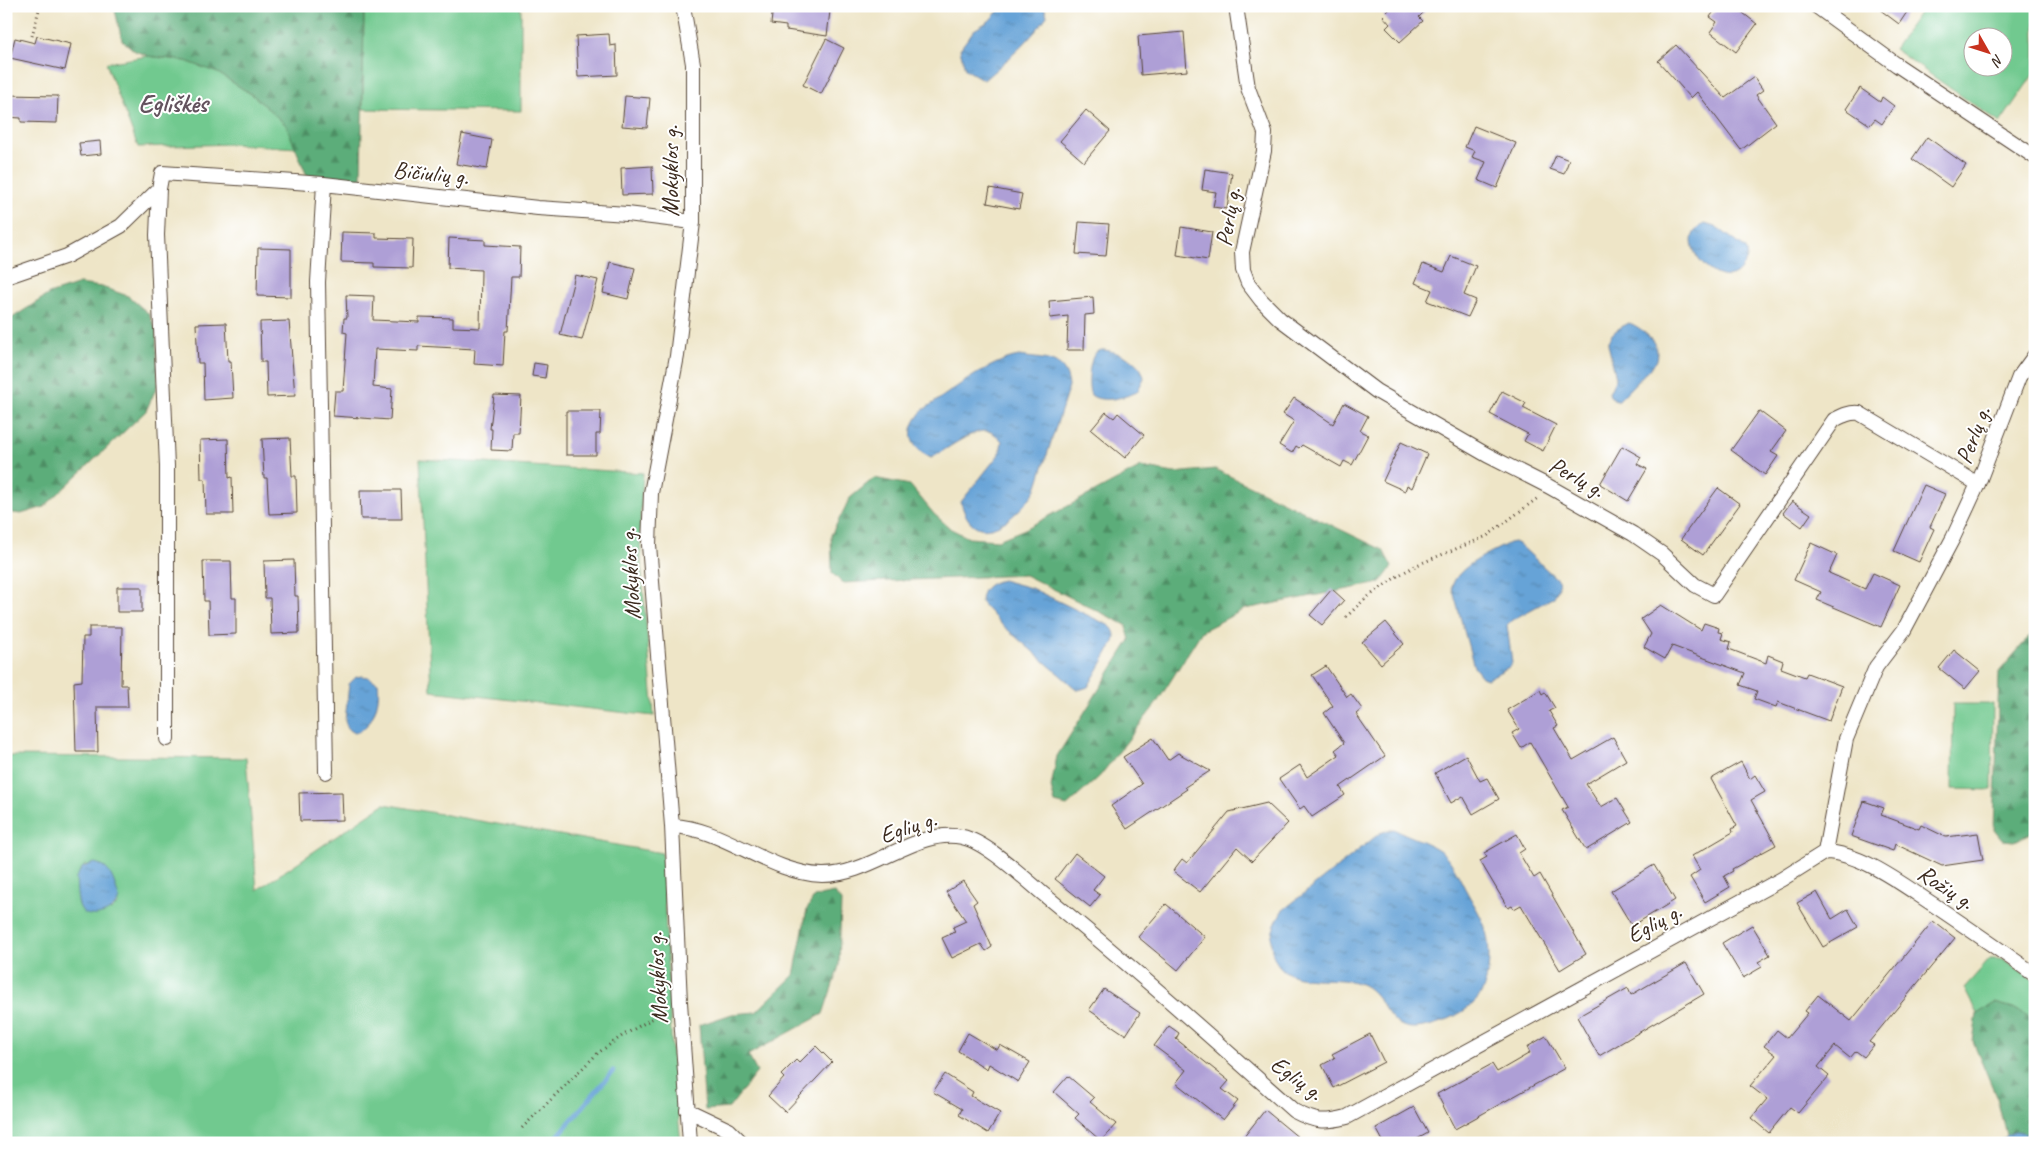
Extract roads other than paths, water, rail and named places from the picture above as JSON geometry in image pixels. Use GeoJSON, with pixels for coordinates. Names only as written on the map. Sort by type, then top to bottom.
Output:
{"type":"FeatureCollection","features":[{"type":"Feature","properties":{"kind":"street","name":"Mokyklos g."},"geometry":{"type":"LineString","coordinates":[[683,6],[693,64],[693,222],[677,356],[650,493],[649,536],[672,826],[680,1002],[690,1143]]}},
{"type":"Feature","properties":{"kind":"street","name":"Perlų g."},"geometry":{"type":"LineString","coordinates":[[1236,6],[1248,88],[1265,133],[1264,151],[1242,252],[1243,270],[1248,283],[1260,300],[1280,319],[1376,391],[1487,456],[1548,486],[1633,534],[1662,554],[1695,585],[1714,595],[1834,420],[1844,415],[1852,412],[1859,413],[1978,484],[2019,377],[2035,355]]}},
{"type":"Feature","properties":{"kind":"street"},"geometry":{"type":"LineString","coordinates":[[1816,6],[1897,64],[2035,157]]}},
{"type":"Feature","properties":{"kind":"street","name":"Bičiulių g."},"geometry":{"type":"LineString","coordinates":[[159,189],[162,173],[324,184],[538,208],[627,214],[693,222]]}},
{"type":"Feature","properties":{"kind":"street"},"geometry":{"type":"LineString","coordinates":[[324,184],[318,282],[326,772]]}},
{"type":"Feature","properties":{"kind":"street"},"geometry":{"type":"LineString","coordinates":[[6,277],[67,256],[121,226],[159,189]]}},
{"type":"Feature","properties":{"kind":"street"},"geometry":{"type":"LineString","coordinates":[[159,189],[157,235],[167,466],[167,739]]}},
{"type":"Feature","properties":{"kind":"street"},"geometry":{"type":"LineString","coordinates":[[1825,852],[1846,739],[1876,667],[1904,630],[1953,538],[1978,484]]}},
{"type":"Feature","properties":{"kind":"street","name":"Eglių g."},"geometry":{"type":"LineString","coordinates":[[672,826],[699,829],[779,864],[802,872],[822,875],[848,872],[865,867],[927,840],[947,835],[964,837],[981,844],[1096,937],[1294,1111],[1311,1120],[1328,1122],[1347,1117],[1782,879],[1825,852]]}},
{"type":"Feature","properties":{"kind":"street","name":"Rožių g."},"geometry":{"type":"LineString","coordinates":[[1825,852],[1845,855],[1896,880],[1994,945],[2035,975]]}},
{"type":"Feature","properties":{"kind":"street"},"geometry":{"type":"LineString","coordinates":[[688,1110],[729,1130],[742,1143]]}},
{"type":"Feature","properties":{"kind":"water"},"geometry":{"type":"Polygon","coordinates":[[[1003,6],[1044,6],[1047,16],[1026,42],[984,80],[965,69],[960,49],[974,30],[989,21],[1003,6]]]}},
{"type":"Feature","properties":{"kind":"water"},"geometry":{"type":"Polygon","coordinates":[[[1705,224],[1718,228],[1746,249],[1746,261],[1733,275],[1723,276],[1712,272],[1702,264],[1695,253],[1692,242],[1695,232],[1705,224]]]}},
{"type":"Feature","properties":{"kind":"water"},"geometry":{"type":"Polygon","coordinates":[[[1629,323],[1640,329],[1650,338],[1657,350],[1658,356],[1656,362],[1618,401],[1611,398],[1609,393],[1616,378],[1608,344],[1612,334],[1629,323]]]}},
{"type":"Feature","properties":{"kind":"water"},"geometry":{"type":"Polygon","coordinates":[[[1104,350],[1123,355],[1139,367],[1144,378],[1137,392],[1121,398],[1107,399],[1096,398],[1091,395],[1089,381],[1092,358],[1096,353],[1104,350]]]}},
{"type":"Feature","properties":{"kind":"water"},"geometry":{"type":"Polygon","coordinates":[[[1019,356],[1045,359],[1058,364],[1067,376],[1069,386],[1036,489],[1019,510],[1008,519],[997,526],[986,529],[976,526],[967,518],[961,502],[1000,453],[1002,441],[990,432],[979,432],[966,437],[931,458],[913,443],[912,430],[917,417],[923,410],[982,371],[1007,359],[1019,356]]]}},
{"type":"Feature","properties":{"kind":"water"},"geometry":{"type":"Polygon","coordinates":[[[1514,542],[1520,545],[1558,580],[1559,586],[1554,597],[1512,620],[1507,625],[1512,663],[1509,667],[1487,679],[1482,677],[1474,667],[1452,587],[1455,579],[1467,566],[1514,542]]]}},
{"type":"Feature","properties":{"kind":"water"},"geometry":{"type":"Polygon","coordinates":[[[1002,580],[1031,588],[1112,628],[1115,633],[1114,642],[1088,687],[1079,690],[1075,688],[1001,624],[981,602],[984,590],[1002,580]]]}},
{"type":"Feature","properties":{"kind":"water"},"geometry":{"type":"Polygon","coordinates":[[[362,676],[378,683],[379,690],[377,705],[371,719],[367,725],[355,733],[348,729],[345,721],[349,684],[356,677],[362,676]]]}},
{"type":"Feature","properties":{"kind":"water"},"geometry":{"type":"Polygon","coordinates":[[[1394,829],[1431,846],[1446,856],[1481,916],[1488,939],[1488,971],[1484,987],[1476,1001],[1442,1022],[1423,1027],[1405,1027],[1398,1023],[1376,996],[1363,985],[1352,981],[1314,979],[1290,974],[1280,967],[1274,957],[1271,945],[1272,933],[1282,911],[1380,833],[1394,829]]]}},
{"type":"Feature","properties":{"kind":"water"},"geometry":{"type":"Polygon","coordinates":[[[94,863],[109,871],[119,898],[117,903],[108,912],[89,915],[79,906],[76,877],[83,867],[94,863]]]}},
{"type":"Feature","properties":{"kind":"water"},"geometry":{"type":"Polygon","coordinates":[[[2017,1131],[2030,1134],[2035,1143],[2000,1143],[2006,1135],[2017,1131]]]}},
{"type":"Feature","properties":{"kind":"waterway"},"geometry":{"type":"LineString","coordinates":[[552,1143],[613,1071]]}},
{"type":"Feature","properties":{"kind":"district","name":"Egliškės"},"geometry":{"type":"Point","coordinates":[173,103]}}]}
